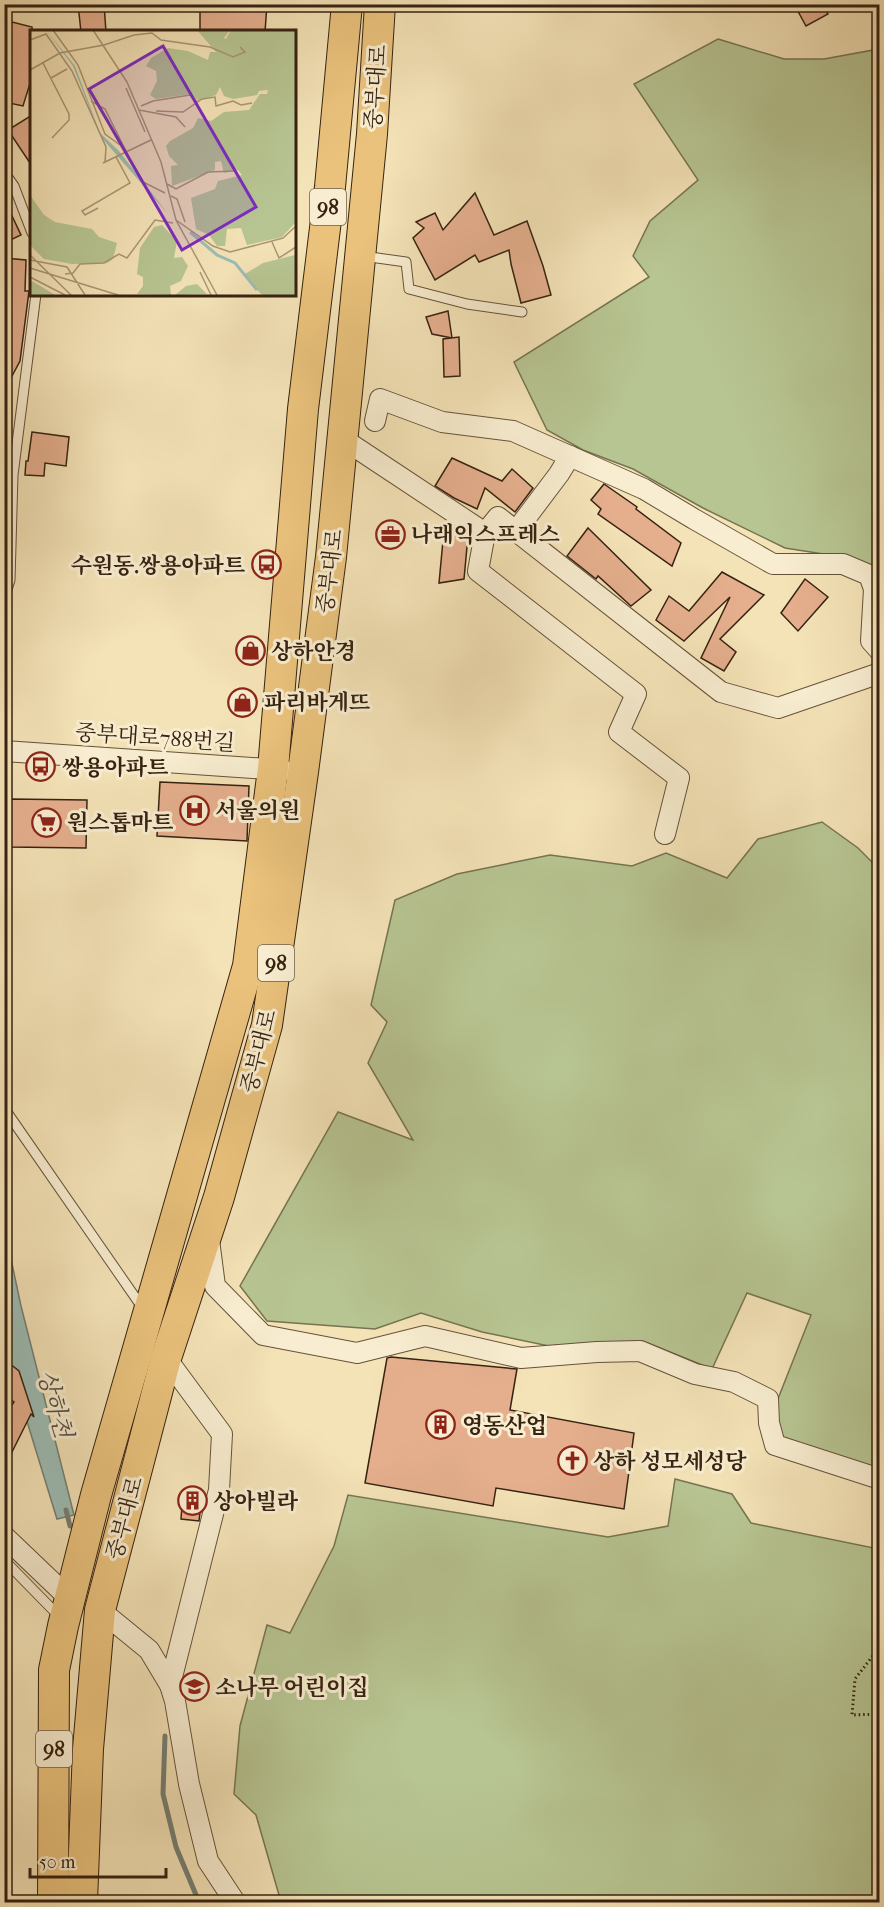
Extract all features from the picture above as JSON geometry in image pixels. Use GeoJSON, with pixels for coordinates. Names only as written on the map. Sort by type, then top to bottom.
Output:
{"type":"FeatureCollection","features":[{"type":"Feature","properties":{"kind":"main road","name":"중부대로"},"geometry":{"type":"LineString","coordinates":[[53,1902],[54,1670],[66,1612],[96,1495],[248,966],[273,769],[303,409],[330,187],[347,4]]}},
{"type":"Feature","properties":{"kind":"main road","name":"중부대로"},"geometry":{"type":"LineString","coordinates":[[82,1902],[88,1749],[100,1610],[166,1358],[219,1197],[267,1025],[331,557],[372,134],[380,4]]}},
{"type":"Feature","properties":{"kind":"street"},"geometry":{"type":"LineString","coordinates":[[375,421],[380,399],[442,422],[513,431],[644,489],[773,564],[843,564],[869,575],[874,589],[871,641],[879,651]]}},
{"type":"Feature","properties":{"kind":"street"},"geometry":{"type":"LineString","coordinates":[[343,439],[485,533]]}},
{"type":"Feature","properties":{"kind":"street"},"geometry":{"type":"LineString","coordinates":[[516,531],[570,456]]}},
{"type":"Feature","properties":{"kind":"street"},"geometry":{"type":"LineString","coordinates":[[665,834],[679,778],[619,732],[636,694],[478,571],[485,533],[498,517],[721,692],[778,708],[879,673]]}},
{"type":"Feature","properties":{"kind":"street","name":"중부대로788번길"},"geometry":{"type":"LineString","coordinates":[[4,752],[303,772]]}},
{"type":"Feature","properties":{"kind":"street"},"geometry":{"type":"LineString","coordinates":[[208,1231],[215,1286],[263,1335],[357,1353],[425,1336],[521,1358],[597,1352],[640,1352],[695,1374],[734,1382],[768,1399],[769,1423],[775,1445],[879,1479]]}},
{"type":"Feature","properties":{"kind":"street"},"geometry":{"type":"LineString","coordinates":[[177,1326],[215,1286]]}},
{"type":"Feature","properties":{"kind":"street"},"geometry":{"type":"LineString","coordinates":[[166,1358],[222,1434],[219,1490],[170,1685]]}},
{"type":"Feature","properties":{"kind":"street"},"geometry":{"type":"LineString","coordinates":[[4,1536],[66,1612]]}},
{"type":"Feature","properties":{"kind":"street"},"geometry":{"type":"LineString","coordinates":[[100,1610],[149,1650],[170,1685],[175,1701],[189,1784],[208,1861],[235,1902]]}},
{"type":"Feature","properties":{"kind":"lane"},"geometry":{"type":"LineString","coordinates":[[4,172],[14,186],[30,228]]}},
{"type":"Feature","properties":{"kind":"lane"},"geometry":{"type":"LineString","coordinates":[[360,256],[406,262],[409,289],[466,304],[522,312]]}},
{"type":"Feature","properties":{"kind":"lane"},"geometry":{"type":"LineString","coordinates":[[4,599],[10,580],[13,476],[36,296]]}},
{"type":"Feature","properties":{"kind":"lane"},"geometry":{"type":"LineString","coordinates":[[4,1108],[148,1316]]}},
{"type":"Feature","properties":{"kind":"lane"},"geometry":{"type":"LineString","coordinates":[[4,1560],[54,1611],[66,1612]]}},
{"type":"Feature","properties":{"kind":"path"},"geometry":{"type":"LineString","coordinates":[[879,1651],[855,1679],[852,1715],[879,1714]]}},
{"type":"Feature","properties":{"kind":"green space"},"geometry":{"type":"Polygon","coordinates":[[[718,39],[784,59],[824,59],[879,49],[879,569],[836,556],[785,548],[703,508],[633,469],[583,450],[547,430],[514,362],[649,277],[633,256],[650,221],[698,180],[634,84],[718,39]]]}},
{"type":"Feature","properties":{"kind":"green space"},"geometry":{"type":"Polygon","coordinates":[[[822,822],[858,848],[879,869],[879,1478],[772,1440],[774,1409],[811,1315],[747,1293],[712,1369],[643,1341],[549,1346],[482,1332],[421,1313],[375,1329],[267,1321],[240,1286],[338,1112],[413,1140],[368,1063],[387,1022],[371,1005],[395,900],[457,874],[550,855],[632,866],[666,853],[727,878],[758,839],[822,822]]]}},
{"type":"Feature","properties":{"kind":"green space"},"geometry":{"type":"Polygon","coordinates":[[[675,1479],[732,1494],[751,1523],[879,1549],[879,1902],[281,1902],[256,1815],[234,1794],[240,1726],[267,1625],[290,1633],[334,1546],[348,1495],[608,1537],[668,1526],[675,1479]]]}},
{"type":"Feature","properties":{"kind":"water"},"geometry":{"type":"Polygon","coordinates":[[[4,1226],[21,1306],[74,1515],[57,1519],[5,1350],[4,1226]]]}},
{"type":"Feature","properties":{"kind":"building"},"geometry":{"type":"Polygon","coordinates":[[[78,4],[104,4],[106,30],[81,30],[78,4]]]}},
{"type":"Feature","properties":{"kind":"building"},"geometry":{"type":"Polygon","coordinates":[[[200,4],[267,4],[265,30],[200,30],[200,4]]]}},
{"type":"Feature","properties":{"kind":"building"},"geometry":{"type":"Polygon","coordinates":[[[794,4],[822,4],[828,14],[806,26],[794,4]]]}},
{"type":"Feature","properties":{"kind":"building"},"geometry":{"type":"Polygon","coordinates":[[[4,20],[32,27],[32,30],[30,30],[30,83],[23,106],[4,102],[4,20]]]}},
{"type":"Feature","properties":{"kind":"building"},"geometry":{"type":"Polygon","coordinates":[[[30,116],[30,163],[8,130],[30,116]]]}},
{"type":"Feature","properties":{"kind":"building"},"geometry":{"type":"Polygon","coordinates":[[[475,193],[494,235],[527,221],[551,295],[521,303],[509,250],[479,262],[475,255],[435,280],[413,238],[424,228],[416,222],[435,213],[443,230],[475,193]]]}},
{"type":"Feature","properties":{"kind":"building"},"geometry":{"type":"Polygon","coordinates":[[[4,199],[21,235],[4,243],[4,199]]]}},
{"type":"Feature","properties":{"kind":"building"},"geometry":{"type":"Polygon","coordinates":[[[4,258],[26,260],[25,291],[29,291],[20,361],[4,391],[4,258]]]}},
{"type":"Feature","properties":{"kind":"building"},"geometry":{"type":"Polygon","coordinates":[[[448,311],[452,338],[432,334],[426,317],[448,311]]]}},
{"type":"Feature","properties":{"kind":"building"},"geometry":{"type":"Polygon","coordinates":[[[459,337],[460,376],[444,377],[443,339],[459,337]]]}},
{"type":"Feature","properties":{"kind":"building"},"geometry":{"type":"Polygon","coordinates":[[[32,432],[69,437],[66,466],[45,463],[44,476],[25,475],[32,432]]]}},
{"type":"Feature","properties":{"kind":"building"},"geometry":{"type":"Polygon","coordinates":[[[452,458],[502,481],[512,469],[533,488],[515,512],[485,488],[477,509],[435,486],[452,458]]]}},
{"type":"Feature","properties":{"kind":"building"},"geometry":{"type":"Polygon","coordinates":[[[604,484],[637,507],[636,509],[681,543],[672,566],[598,514],[601,509],[591,500],[604,484]]]}},
{"type":"Feature","properties":{"kind":"building"},"geometry":{"type":"Polygon","coordinates":[[[588,528],[651,590],[631,606],[598,576],[596,579],[567,556],[588,528]]]}},
{"type":"Feature","properties":{"kind":"building"},"geometry":{"type":"Polygon","coordinates":[[[444,530],[468,536],[464,579],[439,583],[444,530]]]}},
{"type":"Feature","properties":{"kind":"building"},"geometry":{"type":"Polygon","coordinates":[[[722,572],[764,595],[720,639],[736,652],[724,671],[701,658],[730,597],[684,641],[656,620],[669,596],[689,611],[722,572]]]}},
{"type":"Feature","properties":{"kind":"building"},"geometry":{"type":"Polygon","coordinates":[[[805,579],[828,597],[798,631],[781,613],[805,579]]]}},
{"type":"Feature","properties":{"kind":"building"},"geometry":{"type":"Polygon","coordinates":[[[160,782],[249,786],[247,841],[157,836],[160,782]]]}},
{"type":"Feature","properties":{"kind":"building"},"geometry":{"type":"Polygon","coordinates":[[[10,799],[87,800],[86,848],[9,847],[10,799]]]}},
{"type":"Feature","properties":{"kind":"building","name":"영동산업"},"geometry":{"type":"Polygon","coordinates":[[[387,1358],[517,1369],[510,1410],[634,1433],[624,1509],[496,1488],[493,1506],[365,1483],[387,1358]]]}},
{"type":"Feature","properties":{"kind":"building"},"geometry":{"type":"Polygon","coordinates":[[[4,1359],[19,1371],[34,1417],[31,1414],[4,1468],[4,1417],[14,1402],[4,1395],[4,1359]]]}},
{"type":"Feature","properties":{"kind":"building","name":"상아빌라"},"geometry":{"type":"Polygon","coordinates":[[[183,1493],[202,1495],[199,1521],[181,1519],[183,1493]]]}},
{"type":"Feature","properties":{"kind":"waterway","name":"상하천"},"geometry":{"type":"LineString","coordinates":[[66,1510],[70,1526]]}},
{"type":"Feature","properties":{"kind":"waterway"},"geometry":{"type":"LineString","coordinates":[[165,1736],[163,1794],[176,1847],[199,1902]]}},
{"type":"Feature","properties":{"kind":"place","name":"나래익스프레스"},"geometry":{"type":"Point","coordinates":[390,534]}},
{"type":"Feature","properties":{"kind":"place","name":"수원동.쌍용아파트"},"geometry":{"type":"Point","coordinates":[266,565]}},
{"type":"Feature","properties":{"kind":"place","name":"상하안경"},"geometry":{"type":"Point","coordinates":[250,651]}},
{"type":"Feature","properties":{"kind":"place","name":"파리바게뜨"},"geometry":{"type":"Point","coordinates":[243,702]}},
{"type":"Feature","properties":{"kind":"place","name":"쌍용아파트"},"geometry":{"type":"Point","coordinates":[41,767]}},
{"type":"Feature","properties":{"kind":"place","name":"서울의원"},"geometry":{"type":"Point","coordinates":[194,810]}},
{"type":"Feature","properties":{"kind":"place","name":"원스톱마트"},"geometry":{"type":"Point","coordinates":[46,822]}},
{"type":"Feature","properties":{"kind":"place","name":"영동산업"},"geometry":{"type":"Point","coordinates":[441,1425]}},
{"type":"Feature","properties":{"kind":"place","name":"상하 성모세성당"},"geometry":{"type":"Point","coordinates":[572,1461]}},
{"type":"Feature","properties":{"kind":"place","name":"상아빌라"},"geometry":{"type":"Point","coordinates":[192,1501]}},
{"type":"Feature","properties":{"kind":"place","name":"소나무 어린이집"},"geometry":{"type":"Point","coordinates":[194,1687]}}]}
